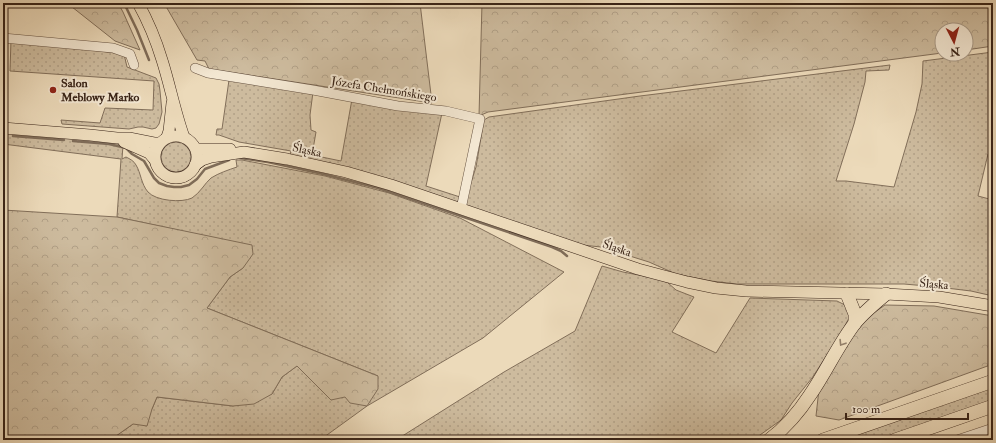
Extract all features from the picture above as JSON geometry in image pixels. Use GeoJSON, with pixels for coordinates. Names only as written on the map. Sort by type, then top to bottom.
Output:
{"type":"FeatureCollection","features":[{"type":"Feature","properties":{"kind":"highway"},"geometry":{"type":"LineString","coordinates":[[847,294],[855,314],[855,323]]}},
{"type":"Feature","properties":{"kind":"highway"},"geometry":{"type":"LineString","coordinates":[[769,440],[787,424],[810,396],[855,323],[886,294]]}},
{"type":"Feature","properties":{"kind":"highway"},"geometry":{"type":"LineString","coordinates":[[823,440],[993,381]]}},
{"type":"Feature","properties":{"kind":"highway"},"geometry":{"type":"LineString","coordinates":[[895,440],[993,406]]}},
{"type":"Feature","properties":{"kind":"main road"},"geometry":{"type":"LineString","coordinates":[[138,3],[150,26],[158,47],[172,101],[177,112],[184,137]]}},
{"type":"Feature","properties":{"kind":"main road"},"geometry":{"type":"LineString","coordinates":[[3,128],[129,138],[145,141],[163,140],[173,135],[178,135],[184,137],[193,144],[197,154],[196,165],[192,171],[182,178],[164,175],[159,171],[154,159],[154,152],[163,140],[169,131],[172,101]]}},
{"type":"Feature","properties":{"kind":"main road"},"geometry":{"type":"LineString","coordinates":[[117,138],[149,153],[154,159]]}},
{"type":"Feature","properties":{"kind":"main road","name":"Śląska"},"geometry":{"type":"LineString","coordinates":[[196,149],[236,149],[244,152],[287,159],[352,174],[392,185],[638,269],[686,282],[716,288],[746,291],[886,294],[939,297],[993,306]]}},
{"type":"Feature","properties":{"kind":"main road","name":"Śląska"},"geometry":{"type":"LineString","coordinates":[[196,165],[202,160],[211,157],[244,152]]}},
{"type":"Feature","properties":{"kind":"street"},"geometry":{"type":"LineString","coordinates":[[3,38],[113,48],[130,54],[134,65]]}},
{"type":"Feature","properties":{"kind":"street","name":"Józefa Chełmońskiego"},"geometry":{"type":"LineString","coordinates":[[195,68],[208,73],[313,90],[398,106],[446,111],[480,119],[461,209]]}},
{"type":"Feature","properties":{"kind":"street"},"geometry":{"type":"LineString","coordinates":[[957,440],[993,428]]}},
{"type":"Feature","properties":{"kind":"green space"},"geometry":{"type":"Polygon","coordinates":[[[67,3],[118,3],[140,50],[115,41],[67,3]]]}},
{"type":"Feature","properties":{"kind":"green space"},"geometry":{"type":"Polygon","coordinates":[[[164,3],[420,3],[432,103],[209,69],[205,61],[197,60],[164,3]]]}},
{"type":"Feature","properties":{"kind":"green space"},"geometry":{"type":"Polygon","coordinates":[[[482,3],[993,3],[993,46],[974,49],[974,22],[934,22],[934,54],[488,112],[479,116],[482,3]]]}},
{"type":"Feature","properties":{"kind":"green space"},"geometry":{"type":"Polygon","coordinates":[[[11,40],[124,54],[127,67],[156,78],[159,84],[162,112],[159,124],[156,128],[152,129],[138,127],[129,129],[62,124],[61,120],[100,123],[105,108],[153,110],[154,81],[10,71],[11,40]]]}},
{"type":"Feature","properties":{"kind":"green space"},"geometry":{"type":"Polygon","coordinates":[[[993,52],[993,155],[988,154],[978,196],[993,200],[993,296],[971,291],[904,284],[737,284],[711,281],[676,274],[649,262],[601,247],[582,245],[464,205],[476,167],[484,120],[489,117],[640,96],[890,65],[889,70],[866,71],[865,82],[854,124],[836,181],[894,187],[916,112],[922,84],[923,61],[934,60],[934,62],[974,62],[974,54],[993,52]]]}},
{"type":"Feature","properties":{"kind":"green space"},"geometry":{"type":"Polygon","coordinates":[[[229,80],[313,92],[310,115],[311,130],[316,132],[312,155],[341,161],[352,99],[442,113],[426,186],[460,197],[457,203],[290,155],[291,151],[239,142],[216,135],[217,129],[222,129],[229,80]]]}},
{"type":"Feature","properties":{"kind":"green space"},"geometry":{"type":"Polygon","coordinates":[[[3,133],[78,138],[123,145],[122,159],[126,157],[132,160],[139,171],[144,186],[148,192],[163,199],[176,201],[188,200],[192,198],[211,178],[237,167],[236,160],[325,176],[389,193],[460,218],[564,272],[483,338],[367,406],[320,440],[121,440],[116,436],[152,409],[157,397],[233,406],[272,394],[282,377],[297,366],[331,400],[378,376],[207,308],[230,277],[243,268],[252,246],[117,217],[121,159],[3,144],[3,133]]]}},
{"type":"Feature","properties":{"kind":"green space"},"geometry":{"type":"Polygon","coordinates":[[[176,142],[187,146],[191,157],[187,168],[176,172],[165,168],[161,157],[165,146],[176,142]]]}},
{"type":"Feature","properties":{"kind":"green space"},"geometry":{"type":"Polygon","coordinates":[[[149,161],[162,178],[172,181],[187,178],[191,176],[201,165],[205,165],[187,181],[182,183],[172,183],[158,177],[149,161]]]}},
{"type":"Feature","properties":{"kind":"green space"},"geometry":{"type":"Polygon","coordinates":[[[3,210],[117,217],[252,245],[253,254],[243,268],[230,277],[207,308],[378,376],[378,389],[367,406],[350,403],[345,397],[331,400],[297,366],[282,377],[272,394],[254,404],[233,406],[157,397],[147,426],[133,424],[116,436],[121,440],[3,440],[3,210]]]}},
{"type":"Feature","properties":{"kind":"green space"},"geometry":{"type":"Polygon","coordinates":[[[602,266],[667,282],[676,290],[694,297],[672,332],[716,353],[750,298],[837,301],[847,306],[849,318],[840,335],[812,378],[792,403],[781,420],[753,440],[396,440],[504,372],[575,331],[602,266]]]}},
{"type":"Feature","properties":{"kind":"green space"},"geometry":{"type":"Polygon","coordinates":[[[885,305],[934,306],[993,316],[993,364],[839,420],[816,416],[819,389],[861,322],[885,305]]]}},
{"type":"Feature","properties":{"kind":"green space"},"geometry":{"type":"Polygon","coordinates":[[[993,386],[993,400],[877,440],[838,440],[993,386]]]}},
{"type":"Feature","properties":{"kind":"waterway"},"geometry":{"type":"LineString","coordinates":[[124,3],[149,60]]}},
{"type":"Feature","properties":{"kind":"waterway"},"geometry":{"type":"LineString","coordinates":[[13,136],[64,140]]}},
{"type":"Feature","properties":{"kind":"waterway"},"geometry":{"type":"LineString","coordinates":[[73,141],[109,144],[126,148],[132,154],[144,161],[154,178],[159,183],[174,187],[189,185],[197,179],[205,169],[229,160]]}},
{"type":"Feature","properties":{"kind":"waterway"},"geometry":{"type":"LineString","coordinates":[[240,158],[268,162],[378,188],[552,247],[561,251],[567,256]]}},
{"type":"Feature","properties":{"kind":"place","name":"Salon Meblowy Marko"},"geometry":{"type":"Point","coordinates":[53,90]}}]}
